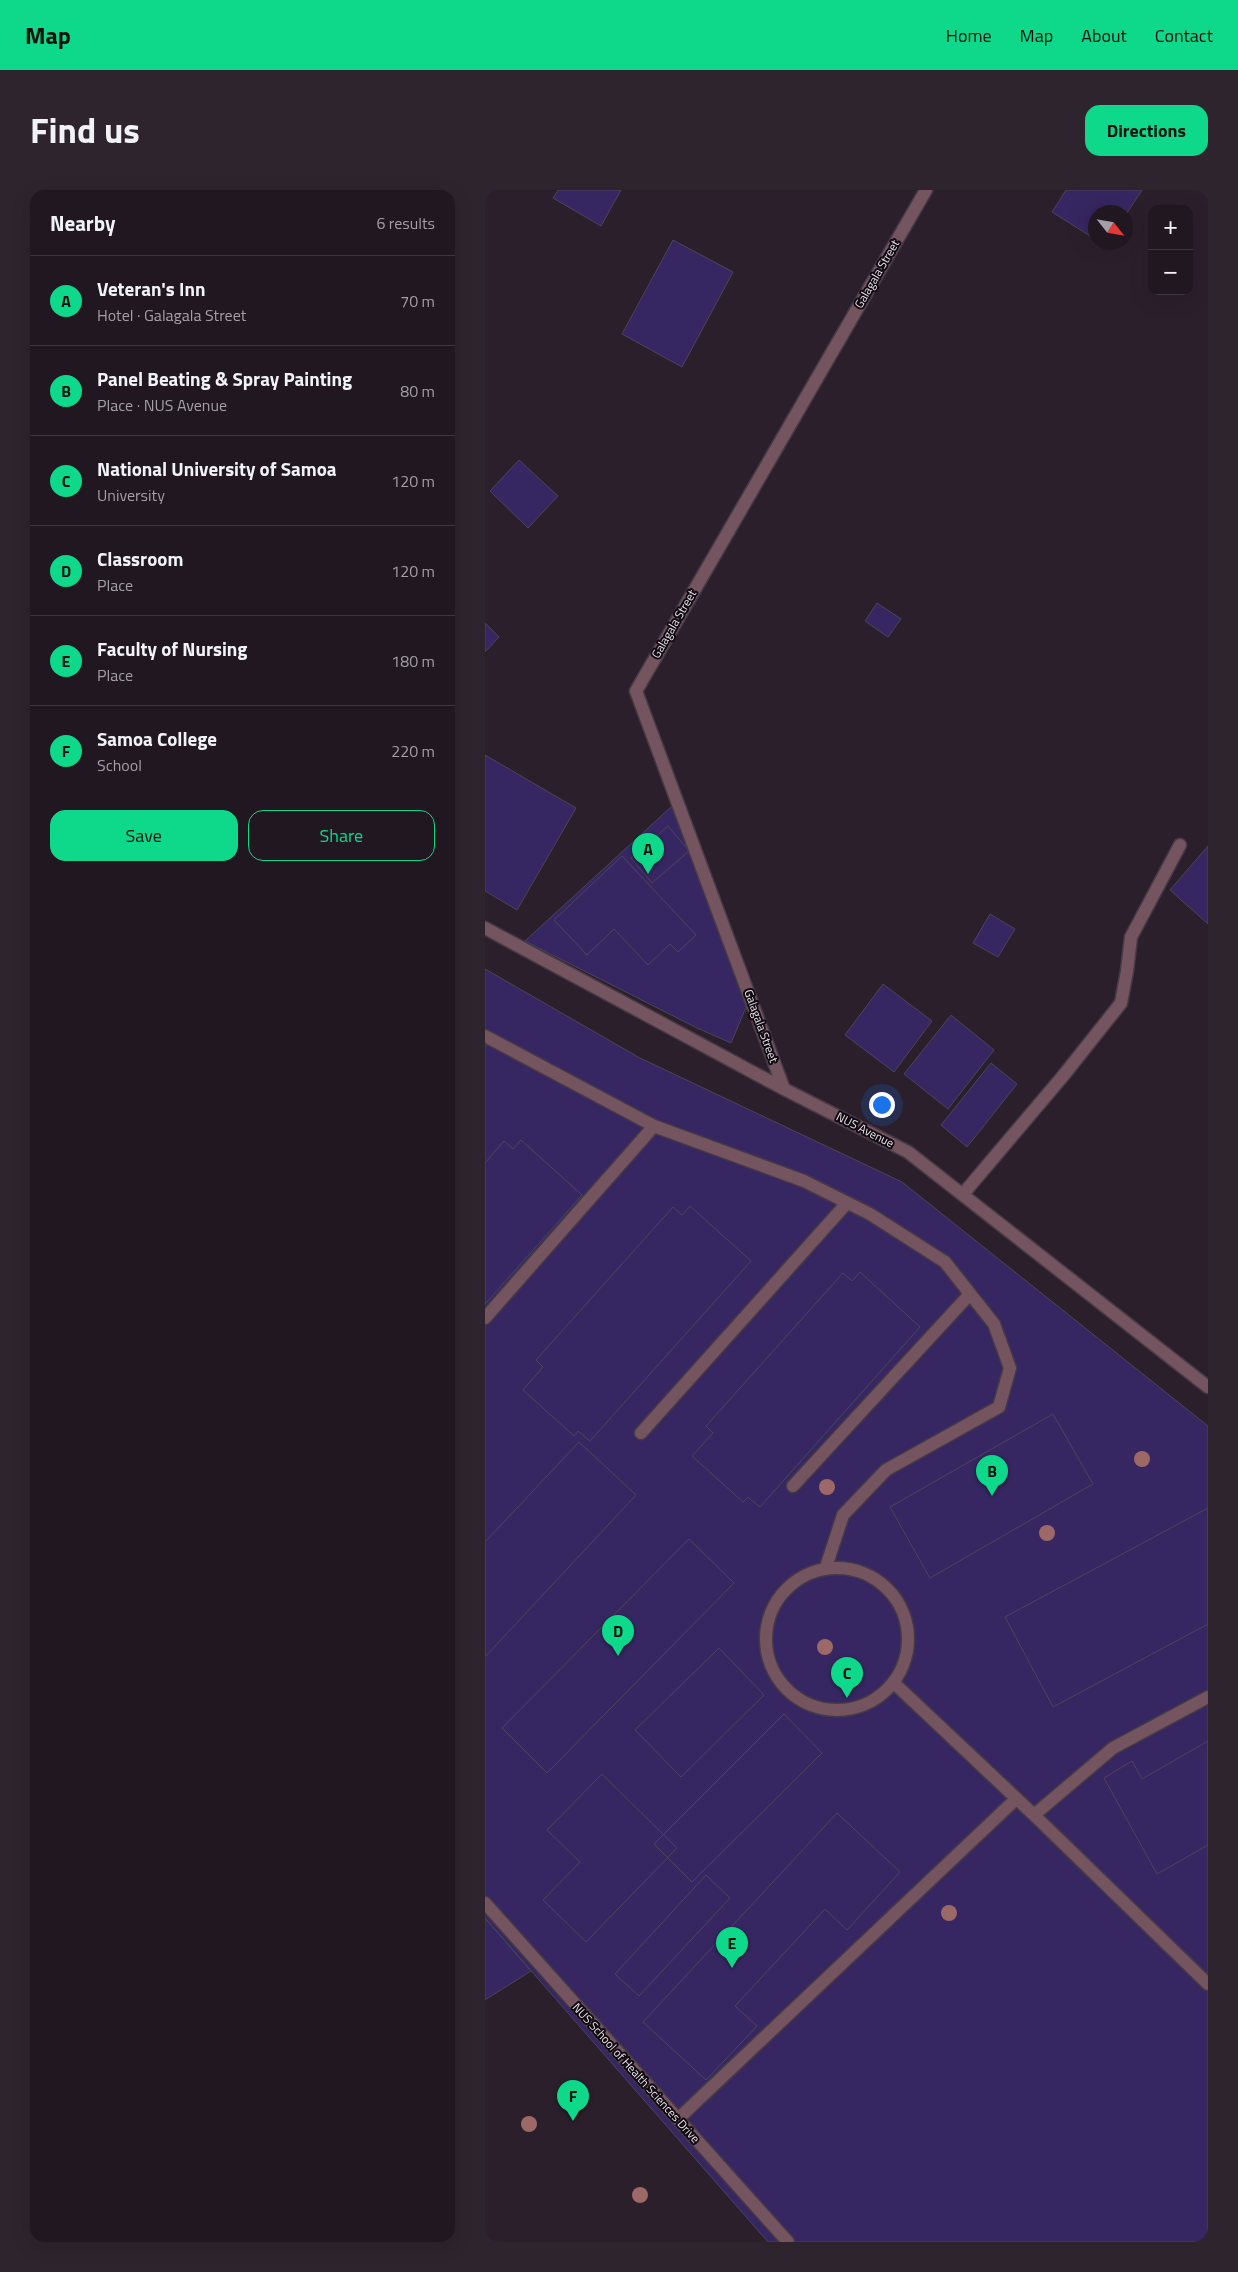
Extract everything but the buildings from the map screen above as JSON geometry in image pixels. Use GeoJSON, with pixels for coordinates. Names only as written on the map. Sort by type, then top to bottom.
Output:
{"type":"FeatureCollection","features":[{"type":"Feature","properties":{"kind":"street","name":"Galagala Street"},"geometry":{"type":"LineString","coordinates":[[784,1089],[636,691],[926,190]]}},
{"type":"Feature","properties":{"kind":"street"},"geometry":{"type":"LineString","coordinates":[[963,1194],[1063,1076],[1121,1003],[1131,937],[1180,845]]}},
{"type":"Feature","properties":{"kind":"street","name":"NUS Avenue"},"geometry":{"type":"LineString","coordinates":[[485,928],[784,1089],[908,1152],[1208,1387]]}},
{"type":"Feature","properties":{"kind":"street"},"geometry":{"type":"LineString","coordinates":[[485,1036],[654,1126],[803,1180],[870,1214],[945,1262],[994,1324],[1011,1368],[999,1407],[886,1470],[843,1515],[826,1567]]}},
{"type":"Feature","properties":{"kind":"street"},"geometry":{"type":"LineString","coordinates":[[485,1318],[654,1126]]}},
{"type":"Feature","properties":{"kind":"street"},"geometry":{"type":"LineString","coordinates":[[641,1433],[847,1203]]}},
{"type":"Feature","properties":{"kind":"street"},"geometry":{"type":"LineString","coordinates":[[793,1486],[970,1294]]}},
{"type":"Feature","properties":{"kind":"street"},"geometry":{"type":"LineString","coordinates":[[826,1567],[847,1568],[870,1575],[889,1590],[903,1610],[908,1635],[906,1657],[895,1684],[862,1706],[840,1710],[818,1708],[797,1699],[781,1684],[769,1665],[765,1640],[769,1616],[780,1594],[799,1578],[826,1567]]}},
{"type":"Feature","properties":{"kind":"street"},"geometry":{"type":"LineString","coordinates":[[895,1684],[1034,1815],[1208,1984]]}},
{"type":"Feature","properties":{"kind":"street"},"geometry":{"type":"LineString","coordinates":[[1034,1815],[1113,1748],[1208,1696]]}},
{"type":"Feature","properties":{"kind":"street"},"geometry":{"type":"LineString","coordinates":[[678,2119],[1015,1799]]}},
{"type":"Feature","properties":{"kind":"street","name":"NUS School of Health Sciences Drive"},"geometry":{"type":"LineString","coordinates":[[485,1903],[788,2242]]}},
{"type":"Feature","properties":{"kind":"place","name":"Veteran's Inn"},"geometry":{"type":"Point","coordinates":[648,874]}},
{"type":"Feature","properties":{"kind":"place","name":"Panel Beating & Spray Painting"},"geometry":{"type":"Point","coordinates":[992,1496]}},
{"type":"Feature","properties":{"kind":"place","name":"Classroom"},"geometry":{"type":"Point","coordinates":[618,1656]}},
{"type":"Feature","properties":{"kind":"place","name":"National University of Samoa"},"geometry":{"type":"Point","coordinates":[847,1698]}},
{"type":"Feature","properties":{"kind":"place","name":"Faculty of Nursing"},"geometry":{"type":"Point","coordinates":[732,1968]}},
{"type":"Feature","properties":{"kind":"place","name":"Samoa College"},"geometry":{"type":"Point","coordinates":[573,2121]}}]}
